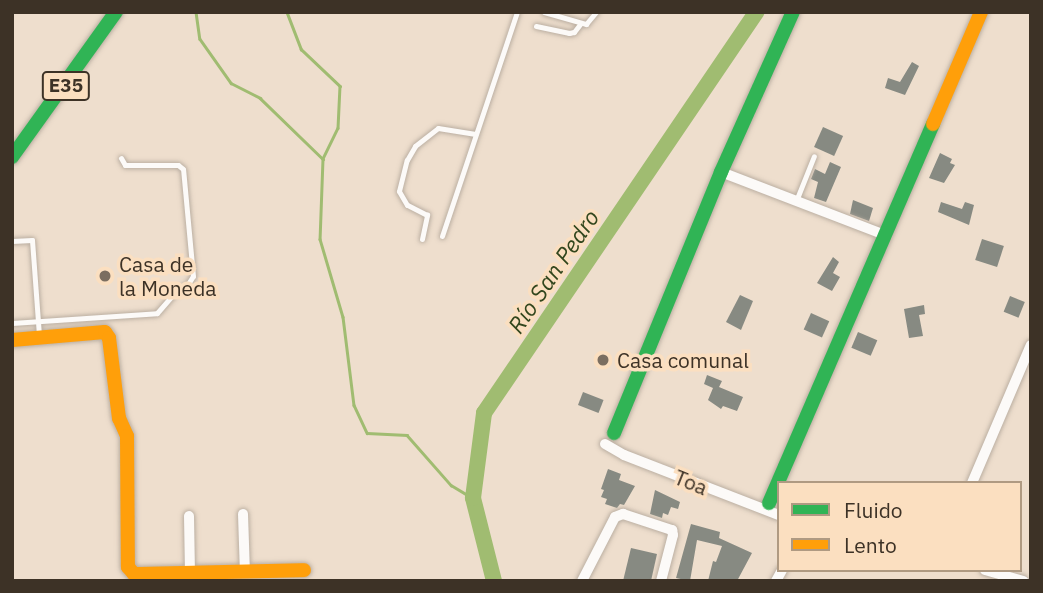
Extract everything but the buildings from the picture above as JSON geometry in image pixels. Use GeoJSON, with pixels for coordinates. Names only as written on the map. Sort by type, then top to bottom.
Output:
{"type":"FeatureCollection","features":[{"type":"Feature","properties":{"kind":"main road","name":"E35"},"geometry":{"type":"LineString","coordinates":[[12,157],[117,12]]}},
{"type":"Feature","properties":{"kind":"main road"},"geometry":{"type":"LineString","coordinates":[[609,438],[721,172],[793,12]]}},
{"type":"Feature","properties":{"kind":"main road"},"geometry":{"type":"LineString","coordinates":[[779,481],[981,12]]}},
{"type":"Feature","properties":{"kind":"main road"},"geometry":{"type":"LineString","coordinates":[[12,340],[105,332],[109,338],[118,418],[127,436],[129,576],[304,570]]}},
{"type":"Feature","properties":{"kind":"main road"},"geometry":{"type":"LineString","coordinates":[[769,503],[777,485]]}},
{"type":"Feature","properties":{"kind":"street"},"geometry":{"type":"LineString","coordinates":[[721,172],[885,235]]}},
{"type":"Feature","properties":{"kind":"street"},"geometry":{"type":"LineString","coordinates":[[973,481],[1031,345]]}},
{"type":"Feature","properties":{"kind":"street","name":"Toa"},"geometry":{"type":"LineString","coordinates":[[609,438],[637,460],[777,514]]}},
{"type":"Feature","properties":{"kind":"street"},"geometry":{"type":"LineString","coordinates":[[243,514],[244,573]]}},
{"type":"Feature","properties":{"kind":"street"},"geometry":{"type":"LineString","coordinates":[[582,581],[615,517],[626,514],[668,527],[673,532],[661,581]]}},
{"type":"Feature","properties":{"kind":"street"},"geometry":{"type":"LineString","coordinates":[[189,516],[190,574]]}},
{"type":"Feature","properties":{"kind":"street"},"geometry":{"type":"LineString","coordinates":[[992,572],[1023,581]]}},
{"type":"Feature","properties":{"kind":"lane"},"geometry":{"type":"LineString","coordinates":[[442,236],[517,12]]}},
{"type":"Feature","properties":{"kind":"lane"},"geometry":{"type":"LineString","coordinates":[[544,12],[581,23],[589,23],[596,12]]}},
{"type":"Feature","properties":{"kind":"lane"},"geometry":{"type":"LineString","coordinates":[[536,26],[569,33],[574,32],[581,23]]}},
{"type":"Feature","properties":{"kind":"lane"},"geometry":{"type":"LineString","coordinates":[[422,239],[427,215],[407,205],[399,191],[407,160],[415,146],[438,128],[476,134]]}},
{"type":"Feature","properties":{"kind":"lane"},"geometry":{"type":"LineString","coordinates":[[796,201],[814,156]]}},
{"type":"Feature","properties":{"kind":"lane"},"geometry":{"type":"LineString","coordinates":[[12,323],[157,313],[192,276],[183,169],[178,165],[125,165],[121,158]]}},
{"type":"Feature","properties":{"kind":"lane"},"geometry":{"type":"LineString","coordinates":[[12,241],[32,240],[39,337]]}},
{"type":"Feature","properties":{"kind":"waterway"},"geometry":{"type":"LineString","coordinates":[[196,12],[200,39],[231,83],[260,98],[323,159]]}},
{"type":"Feature","properties":{"kind":"waterway"},"geometry":{"type":"LineString","coordinates":[[287,12],[301,49],[340,86],[338,128],[323,159],[320,239],[343,317],[354,405],[367,433],[407,435],[451,485],[473,498]]}},
{"type":"Feature","properties":{"kind":"waterway","name":"Río San Pedro"},"geometry":{"type":"LineString","coordinates":[[494,581],[473,498],[484,413],[757,12]]}},
{"type":"Feature","properties":{"kind":"traffic: fast"},"geometry":{"type":"LineString","coordinates":[[12,157],[116,12]]}},
{"type":"Feature","properties":{"kind":"traffic: fast"},"geometry":{"type":"LineString","coordinates":[[614,433],[721,172],[793,12]]}},
{"type":"Feature","properties":{"kind":"traffic: fast"},"geometry":{"type":"LineString","coordinates":[[779,481],[933,124]]}},
{"type":"Feature","properties":{"kind":"traffic: fast"},"geometry":{"type":"LineString","coordinates":[[769,503],[777,485]]}},
{"type":"Feature","properties":{"kind":"traffic: slow"},"geometry":{"type":"LineString","coordinates":[[933,124],[981,12]]}},
{"type":"Feature","properties":{"kind":"traffic: slow"},"geometry":{"type":"LineString","coordinates":[[12,340],[105,332],[109,338],[119,418],[127,436],[128,567],[134,574],[304,570]]}},
{"type":"Feature","properties":{"kind":"place","name":"Casa de la Moneda"},"geometry":{"type":"Point","coordinates":[105,276]}},
{"type":"Feature","properties":{"kind":"place","name":"Casa comunal"},"geometry":{"type":"Point","coordinates":[603,360]}}]}
